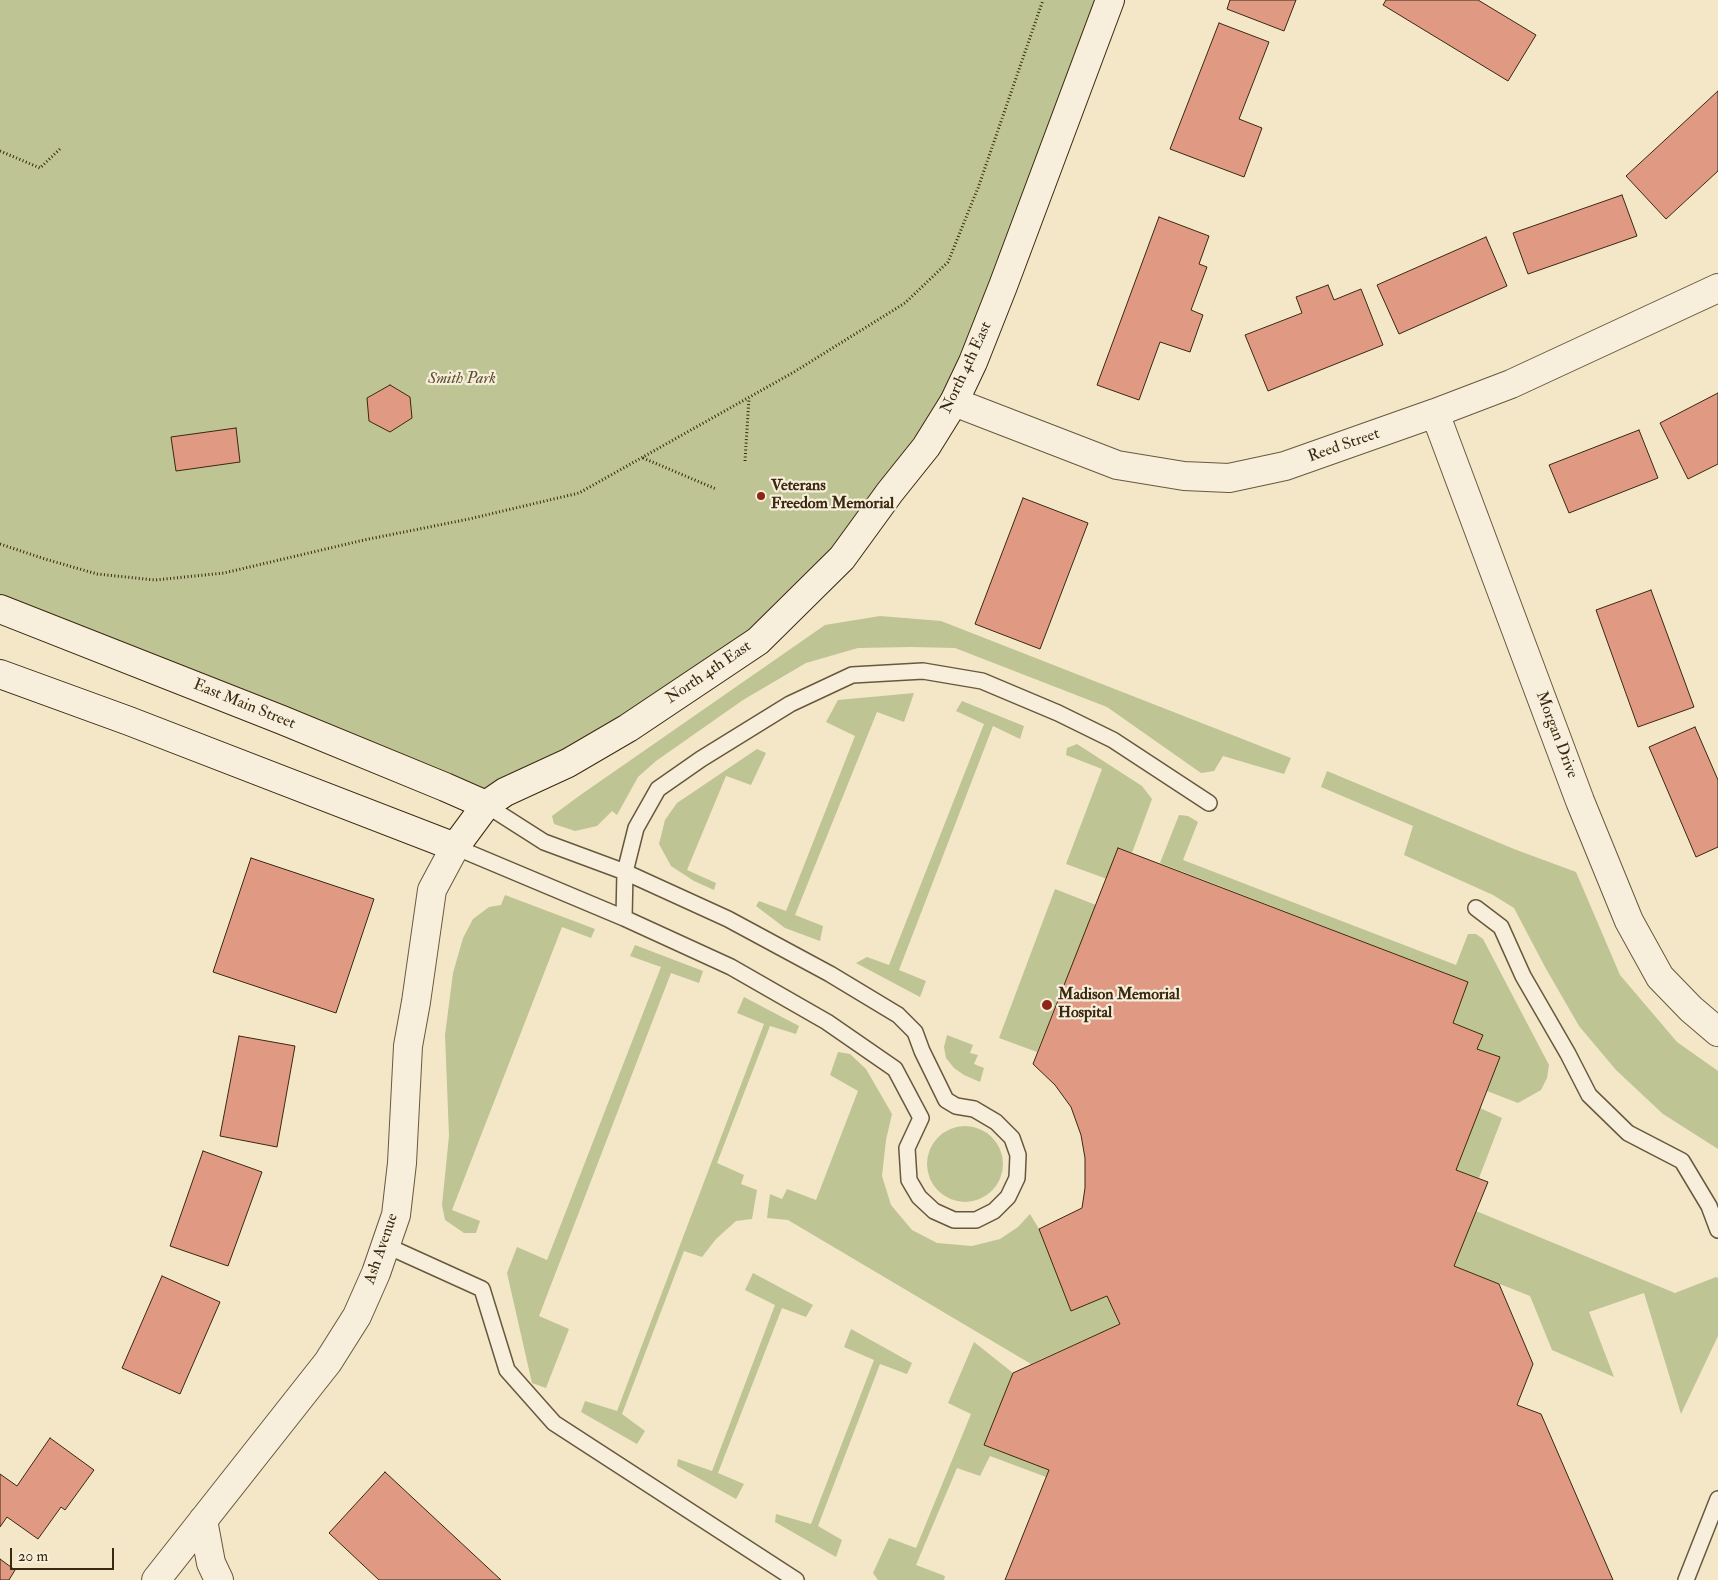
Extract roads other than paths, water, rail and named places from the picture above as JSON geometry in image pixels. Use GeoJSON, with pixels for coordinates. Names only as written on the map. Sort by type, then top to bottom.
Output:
{"type":"FeatureCollection","features":[{"type":"Feature","properties":{"kind":"street","name":"North 4th East"},"geometry":{"type":"LineString","coordinates":[[486,805],[505,792],[568,762],[628,728],[758,641],[842,558],[890,492],[926,447],[954,402],[973,362],[1003,286],[1110,0]]}},
{"type":"Feature","properties":{"kind":"street","name":"Reed Street"},"geometry":{"type":"LineString","coordinates":[[954,402],[1117,465],[1184,476],[1229,478],[1285,466],[1512,384],[1718,288]]}},
{"type":"Feature","properties":{"kind":"street","name":"Morgan Drive"},"geometry":{"type":"LineString","coordinates":[[1435,413],[1580,801],[1629,921],[1660,977],[1691,1009],[1718,1032]]}},
{"type":"Feature","properties":{"kind":"street","name":"East Main Street"},"geometry":{"type":"LineString","coordinates":[[0,609],[282,720],[486,805]]}},
{"type":"Feature","properties":{"kind":"street"},"geometry":{"type":"LineString","coordinates":[[0,674],[129,721],[455,847]]}},
{"type":"Feature","properties":{"kind":"street","name":"Ash Avenue"},"geometry":{"type":"LineString","coordinates":[[156,1580],[328,1362],[357,1316],[376,1274],[396,1215],[402,1163],[408,1046],[432,890],[455,847],[486,805]]}},
{"type":"Feature","properties":{"kind":"street"},"geometry":{"type":"LineString","coordinates":[[203,1520],[211,1563],[219,1580]]}},
{"type":"Feature","properties":{"kind":"lane"},"geometry":{"type":"LineString","coordinates":[[624,918],[625,872],[636,828],[658,789],[701,759],[790,704],[852,675],[924,671],[982,681],[1058,713],[1113,740],[1209,802]]}},
{"type":"Feature","properties":{"kind":"lane"},"geometry":{"type":"LineString","coordinates":[[455,847],[624,918],[731,967],[827,1022],[895,1069],[921,1118],[908,1148],[909,1180],[918,1196],[934,1211],[954,1220],[976,1220],[994,1211],[1008,1197],[1017,1178],[1018,1155],[1012,1138],[996,1122],[974,1109],[956,1106],[946,1100],[922,1051],[915,1032],[898,1015],[830,974],[728,919],[625,872],[544,842],[486,805]]}},
{"type":"Feature","properties":{"kind":"lane"},"geometry":{"type":"LineString","coordinates":[[1476,908],[1501,927],[1522,976],[1568,1054],[1589,1095],[1628,1133],[1682,1161],[1709,1206],[1718,1230]]}},
{"type":"Feature","properties":{"kind":"lane"},"geometry":{"type":"LineString","coordinates":[[385,1245],[482,1289],[507,1370],[554,1423],[796,1580]]}},
{"type":"Feature","properties":{"kind":"lane"},"geometry":{"type":"LineString","coordinates":[[1686,1580],[1718,1499]]}},
{"type":"Feature","properties":{"kind":"place","name":"Veterans Freedom Memorial"},"geometry":{"type":"Point","coordinates":[761,496]}},
{"type":"Feature","properties":{"kind":"place","name":"Madison Memorial Hospital"},"geometry":{"type":"Point","coordinates":[1047,1005]}},
{"type":"Feature","properties":{"kind":"park label","name":"Smith Park"},"geometry":{"type":"Point","coordinates":[462,380]}}]}
